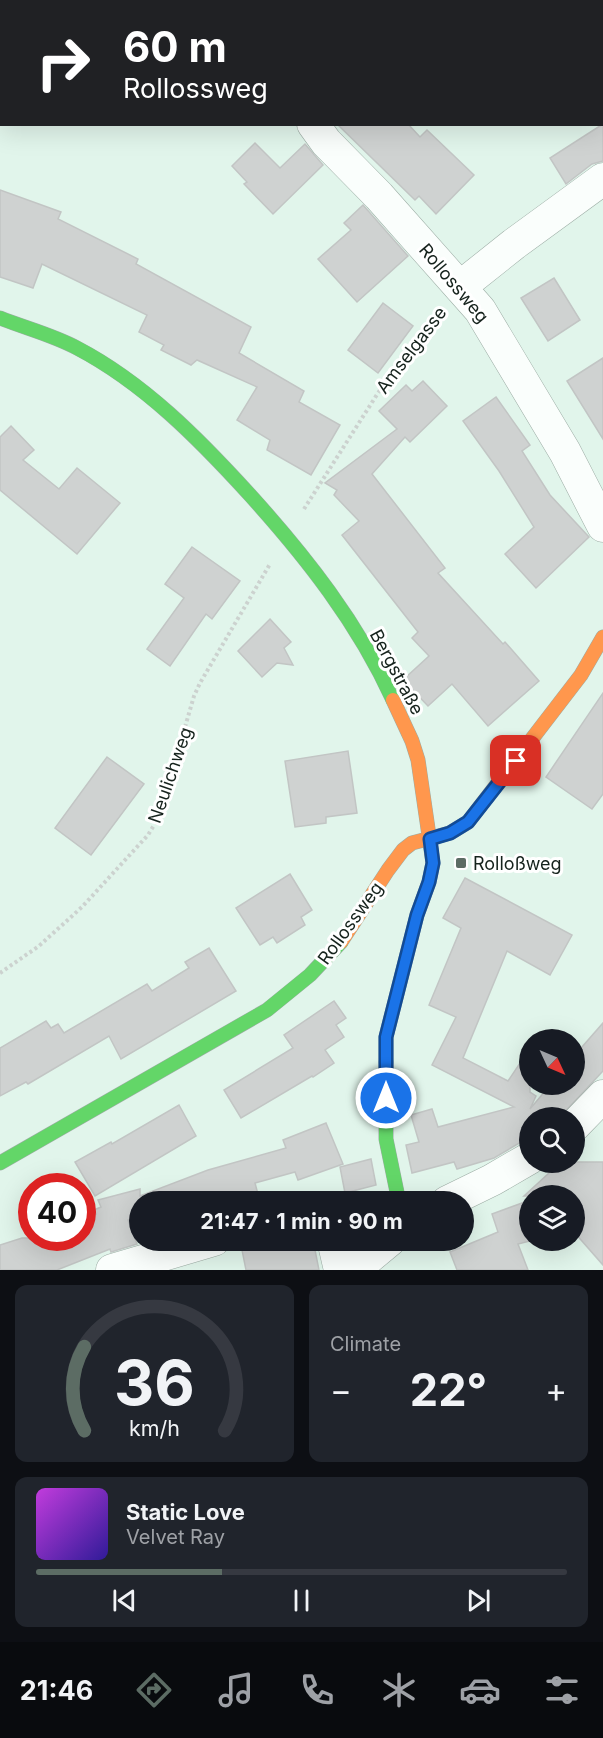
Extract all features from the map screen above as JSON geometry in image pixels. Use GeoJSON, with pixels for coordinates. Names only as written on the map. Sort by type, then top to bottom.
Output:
{"type":"FeatureCollection","features":[{"type":"Feature","properties":{"kind":"street","name":"Rollossweg"},"geometry":{"type":"LineString","coordinates":[[314,126],[326,142],[379,196],[476,304],[565,452],[603,526]]}},
{"type":"Feature","properties":{"kind":"street"},"geometry":{"type":"LineString","coordinates":[[460,287],[603,179]]}},
{"type":"Feature","properties":{"kind":"street","name":"Bergstraße"},"geometry":{"type":"LineString","coordinates":[[0,318],[76,347],[139,388],[211,452],[287,536],[321,579],[382,675],[412,741],[418,760],[433,863],[417,915],[386,1037],[386,1139],[397,1191]]}},
{"type":"Feature","properties":{"kind":"street","name":"Rollossweg"},"geometry":{"type":"LineString","coordinates":[[0,1163],[267,1010],[292,992],[328,957],[346,935],[403,850],[412,843],[450,833],[468,822],[581,675],[603,637]]}},
{"type":"Feature","properties":{"kind":"street"},"geometry":{"type":"LineString","coordinates":[[585,1115],[603,1096]]}},
{"type":"Feature","properties":{"kind":"street"},"geometry":{"type":"LineString","coordinates":[[470,1191],[519,1164]]}},
{"type":"Feature","properties":{"kind":"street"},"geometry":{"type":"LineString","coordinates":[[112,1270],[177,1251]]}},
{"type":"Feature","properties":{"kind":"street"},"geometry":{"type":"LineString","coordinates":[[336,1251],[340,1270]]}},
{"type":"Feature","properties":{"kind":"street"},"geometry":{"type":"LineString","coordinates":[[354,1270],[377,1251]]}},
{"type":"Feature","properties":{"kind":"path","name":"Amselgasse"},"geometry":{"type":"LineString","coordinates":[[287,536],[378,393],[435,315],[460,287]]}},
{"type":"Feature","properties":{"kind":"path","name":"Neulichweg"},"geometry":{"type":"LineString","coordinates":[[0,973],[39,946],[82,907],[148,835],[159,817],[194,696],[200,683],[287,536]]}},
{"type":"Feature","properties":{"kind":"building"},"geometry":{"type":"Polygon","coordinates":[[[339,126],[410,126],[420,137],[427,130],[474,175],[436,214],[419,196],[415,200],[339,126]]]}},
{"type":"Feature","properties":{"kind":"building"},"geometry":{"type":"Polygon","coordinates":[[[603,126],[603,161],[592,164],[566,184],[550,158],[603,126]]]}},
{"type":"Feature","properties":{"kind":"building"},"geometry":{"type":"Polygon","coordinates":[[[255,143],[280,168],[305,144],[323,165],[273,214],[244,184],[247,182],[232,166],[255,143]]]}},
{"type":"Feature","properties":{"kind":"building"},"geometry":{"type":"Polygon","coordinates":[[[0,190],[61,212],[58,219],[138,259],[136,264],[251,327],[239,353],[304,391],[299,402],[340,425],[311,475],[267,450],[270,440],[237,420],[257,387],[197,360],[191,365],[161,350],[164,345],[139,332],[147,315],[42,264],[33,288],[0,277],[0,190]]]}},
{"type":"Feature","properties":{"kind":"building"},"geometry":{"type":"Polygon","coordinates":[[[363,205],[408,256],[357,302],[318,259],[351,230],[344,223],[363,205]]]}},
{"type":"Feature","properties":{"kind":"building"},"geometry":{"type":"Polygon","coordinates":[[[554,278],[580,320],[548,341],[521,298],[554,278]]]}},
{"type":"Feature","properties":{"kind":"building"},"geometry":{"type":"Polygon","coordinates":[[[383,303],[413,326],[378,373],[348,350],[383,303]]]}},
{"type":"Feature","properties":{"kind":"building"},"geometry":{"type":"Polygon","coordinates":[[[603,358],[603,439],[567,381],[603,358]]]}},
{"type":"Feature","properties":{"kind":"building"},"geometry":{"type":"Polygon","coordinates":[[[423,381],[447,406],[410,442],[405,437],[372,474],[445,568],[438,573],[503,644],[505,642],[539,681],[488,726],[452,684],[428,706],[406,683],[404,679],[429,656],[412,638],[418,632],[342,535],[359,521],[334,495],[337,490],[325,483],[397,429],[379,411],[406,385],[412,391],[423,381]]]}},
{"type":"Feature","properties":{"kind":"building"},"geometry":{"type":"Polygon","coordinates":[[[496,397],[530,445],[522,451],[550,495],[589,537],[536,588],[505,554],[534,527],[499,471],[463,421],[496,397]]]}},
{"type":"Feature","properties":{"kind":"building"},"geometry":{"type":"Polygon","coordinates":[[[11,426],[34,450],[23,460],[59,489],[77,468],[120,503],[77,554],[0,490],[0,437],[11,426]]]}},
{"type":"Feature","properties":{"kind":"building"},"geometry":{"type":"Polygon","coordinates":[[[192,547],[240,581],[212,619],[206,614],[170,666],[147,649],[184,598],[165,584],[192,547]]]}},
{"type":"Feature","properties":{"kind":"building"},"geometry":{"type":"Polygon","coordinates":[[[270,619],[291,642],[284,648],[293,665],[277,663],[262,677],[238,651],[270,619]]]}},
{"type":"Feature","properties":{"kind":"building"},"geometry":{"type":"Polygon","coordinates":[[[603,693],[603,794],[592,809],[546,777],[603,693]]]}},
{"type":"Feature","properties":{"kind":"building"},"geometry":{"type":"Polygon","coordinates":[[[348,751],[357,813],[326,817],[326,823],[295,827],[285,761],[348,751]]]}},
{"type":"Feature","properties":{"kind":"building"},"geometry":{"type":"Polygon","coordinates":[[[107,757],[144,784],[91,855],[55,828],[107,757]]]}},
{"type":"Feature","properties":{"kind":"building"},"geometry":{"type":"Polygon","coordinates":[[[290,874],[312,910],[301,917],[305,925],[277,943],[273,937],[260,945],[236,908],[290,874]]]}},
{"type":"Feature","properties":{"kind":"building"},"geometry":{"type":"Polygon","coordinates":[[[465,878],[572,935],[550,975],[507,951],[463,1058],[508,1081],[519,1064],[519,1095],[536,1096],[531,1107],[519,1107],[519,1143],[494,1158],[457,1169],[454,1162],[412,1173],[406,1145],[419,1142],[411,1115],[432,1109],[438,1127],[514,1107],[432,1065],[456,1017],[429,1005],[461,928],[443,918],[465,878]]]}},
{"type":"Feature","properties":{"kind":"building"},"geometry":{"type":"Polygon","coordinates":[[[209,948],[236,991],[121,1059],[109,1036],[28,1084],[26,1082],[0,1096],[0,1048],[46,1021],[51,1028],[58,1024],[64,1033],[147,984],[152,991],[189,968],[185,962],[209,948]]]}},
{"type":"Feature","properties":{"kind":"building"},"geometry":{"type":"Polygon","coordinates":[[[334,1001],[346,1018],[336,1025],[344,1037],[325,1050],[334,1063],[241,1118],[224,1090],[293,1048],[284,1035],[334,1001]]]}},
{"type":"Feature","properties":{"kind":"building"},"geometry":{"type":"Polygon","coordinates":[[[603,1023],[603,1071],[585,1090],[585,1043],[603,1023]]]}},
{"type":"Feature","properties":{"kind":"building"},"geometry":{"type":"Polygon","coordinates":[[[542,1095],[581,1095],[569,1107],[532,1107],[542,1095]]]}},
{"type":"Feature","properties":{"kind":"building"},"geometry":{"type":"Polygon","coordinates":[[[179,1105],[196,1136],[96,1195],[96,1173],[81,1173],[75,1162],[111,1142],[112,1144],[179,1105]]]}},
{"type":"Feature","properties":{"kind":"building"},"geometry":{"type":"Polygon","coordinates":[[[326,1123],[343,1164],[298,1180],[295,1172],[255,1183],[257,1191],[153,1191],[208,1170],[286,1148],[283,1140],[326,1123]]]}},
{"type":"Feature","properties":{"kind":"building"},"geometry":{"type":"Polygon","coordinates":[[[371,1159],[376,1185],[345,1191],[340,1167],[371,1159]]]}},
{"type":"Feature","properties":{"kind":"building"},"geometry":{"type":"Polygon","coordinates":[[[585,1162],[603,1162],[603,1265],[585,1245],[585,1185],[536,1185],[549,1173],[585,1173],[585,1162]]]}},
{"type":"Feature","properties":{"kind":"building"},"geometry":{"type":"Polygon","coordinates":[[[129,1192],[129,1246],[111,1252],[110,1249],[57,1270],[0,1270],[0,1245],[18,1239],[18,1251],[96,1251],[96,1209],[101,1207],[98,1200],[129,1192]]]}},
{"type":"Feature","properties":{"kind":"building"},"geometry":{"type":"Polygon","coordinates":[[[519,1204],[518,1244],[528,1270],[457,1270],[450,1252],[474,1251],[474,1242],[498,1232],[492,1214],[519,1204]]]}},
{"type":"Feature","properties":{"kind":"building"},"geometry":{"type":"Polygon","coordinates":[[[242,1251],[315,1251],[319,1270],[246,1270],[242,1251]]]}},
{"type":"Feature","properties":{"kind":"traffic: fast"},"geometry":{"type":"LineString","coordinates":[[0,318],[58,339],[102,362],[148,395],[191,433],[250,495],[311,567],[364,644],[393,700]]}},
{"type":"Feature","properties":{"kind":"traffic: fast"},"geometry":{"type":"LineString","coordinates":[[0,1163],[267,1010],[310,975],[341,942]]}},
{"type":"Feature","properties":{"kind":"traffic: fast"},"geometry":{"type":"LineString","coordinates":[[386,1062],[386,1139],[397,1191]]}},
{"type":"Feature","properties":{"kind":"traffic: slow"},"geometry":{"type":"LineString","coordinates":[[341,942],[403,850],[412,843],[450,833],[468,822],[581,675],[603,637]]}},
{"type":"Feature","properties":{"kind":"traffic: slow"},"geometry":{"type":"LineString","coordinates":[[386,1062],[386,1037],[417,915],[433,863],[418,760],[393,700]]}},
{"type":"Feature","properties":{"kind":"place","name":"Rolloßweg"},"geometry":{"type":"Point","coordinates":[461,863]}},
{"type":"Feature","properties":{"kind":"route"},"geometry":{"type":"LineString","coordinates":[[386,1098],[386,1037],[417,915],[429,882],[433,863],[430,839],[450,833],[468,822],[516,761]]}}]}
